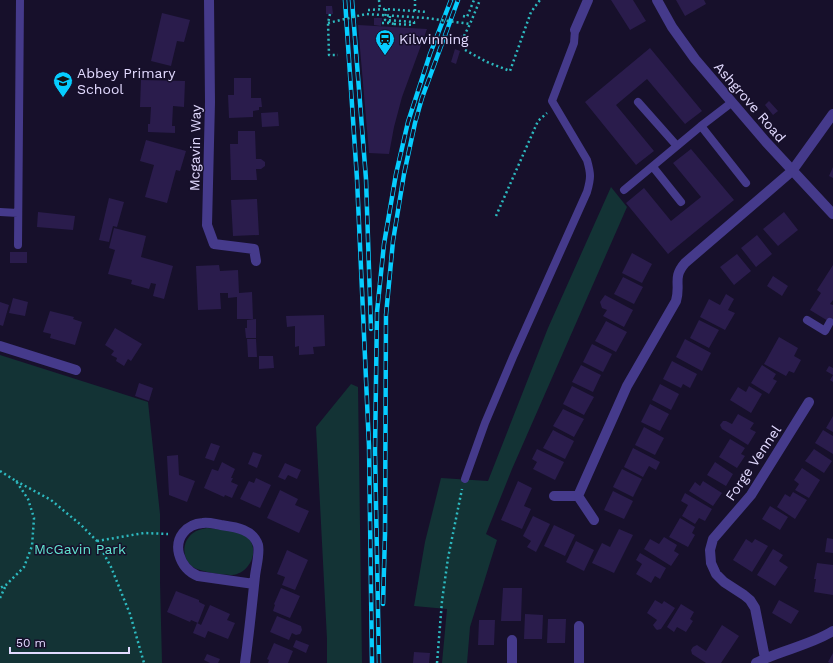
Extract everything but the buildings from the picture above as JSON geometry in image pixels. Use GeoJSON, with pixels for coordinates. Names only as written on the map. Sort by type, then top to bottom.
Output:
{"type":"FeatureCollection","features":[{"type":"Feature","properties":{"kind":"street","name":"Mcgavin Way"},"geometry":{"type":"LineString","coordinates":[[209,0],[210,102],[207,225],[214,244],[254,249],[256,261]]}},
{"type":"Feature","properties":{"kind":"street"},"geometry":{"type":"LineString","coordinates":[[575,30],[588,0]]}},
{"type":"Feature","properties":{"kind":"street","name":"Ashgrove Road"},"geometry":{"type":"LineString","coordinates":[[657,0],[672,27],[695,59],[766,142],[833,214]]}},
{"type":"Feature","properties":{"kind":"street"},"geometry":{"type":"LineString","coordinates":[[578,496],[627,386],[676,301],[678,296],[677,280],[680,268],[792,170],[833,114]]}},
{"type":"Feature","properties":{"kind":"street"},"geometry":{"type":"LineString","coordinates":[[0,346],[76,370]]}},
{"type":"Feature","properties":{"kind":"street","name":"Forge Vennel"},"geometry":{"type":"LineString","coordinates":[[765,658],[755,608],[750,600],[724,582],[716,574],[711,563],[710,550],[713,539],[751,495],[809,402]]}},
{"type":"Feature","properties":{"kind":"street"},"geometry":{"type":"LineString","coordinates":[[554,496],[578,496]]}},
{"type":"Feature","properties":{"kind":"street"},"geometry":{"type":"LineString","coordinates":[[578,496],[594,520]]}},
{"type":"Feature","properties":{"kind":"street"},"geometry":{"type":"LineString","coordinates":[[245,663],[254,584],[258,547],[256,540],[243,529],[204,523],[196,524],[180,535],[178,546],[180,554],[184,566],[192,574],[254,584]]}},
{"type":"Feature","properties":{"kind":"street"},"geometry":{"type":"LineString","coordinates":[[579,626],[579,663]]}},
{"type":"Feature","properties":{"kind":"street"},"geometry":{"type":"LineString","coordinates":[[756,663],[765,658],[824,637],[833,632]]}},
{"type":"Feature","properties":{"kind":"street"},"geometry":{"type":"LineString","coordinates":[[512,640],[512,663]]}},
{"type":"Feature","properties":{"kind":"lane"},"geometry":{"type":"LineString","coordinates":[[18,245],[20,0]]}},
{"type":"Feature","properties":{"kind":"lane"},"geometry":{"type":"LineString","coordinates":[[465,479],[488,416],[513,357],[588,192],[591,178],[587,160],[552,101],[574,43],[575,30]]}},
{"type":"Feature","properties":{"kind":"lane"},"geometry":{"type":"LineString","coordinates":[[638,102],[677,146]]}},
{"type":"Feature","properties":{"kind":"lane"},"geometry":{"type":"LineString","coordinates":[[624,190],[731,102]]}},
{"type":"Feature","properties":{"kind":"lane"},"geometry":{"type":"LineString","coordinates":[[701,126],[746,183]]}},
{"type":"Feature","properties":{"kind":"lane"},"geometry":{"type":"LineString","coordinates":[[653,167],[681,202]]}},
{"type":"Feature","properties":{"kind":"lane"},"geometry":{"type":"LineString","coordinates":[[0,212],[18,213]]}},
{"type":"Feature","properties":{"kind":"lane"},"geometry":{"type":"LineString","coordinates":[[807,320],[825,331],[830,322]]}},
{"type":"Feature","properties":{"kind":"path"},"geometry":{"type":"LineString","coordinates":[[379,0],[380,10]]}},
{"type":"Feature","properties":{"kind":"path"},"geometry":{"type":"LineString","coordinates":[[415,11],[416,0]]}},
{"type":"Feature","properties":{"kind":"path"},"geometry":{"type":"LineString","coordinates":[[463,16],[467,17],[474,0]]}},
{"type":"Feature","properties":{"kind":"path"},"geometry":{"type":"LineString","coordinates":[[464,36],[480,0]]}},
{"type":"Feature","properties":{"kind":"path"},"geometry":{"type":"LineString","coordinates":[[466,50],[487,62],[510,71],[531,12],[540,0]]}},
{"type":"Feature","properties":{"kind":"path"},"geometry":{"type":"LineString","coordinates":[[384,22],[386,9]]}},
{"type":"Feature","properties":{"kind":"path"},"geometry":{"type":"LineString","coordinates":[[368,10],[386,9],[427,12]]}},
{"type":"Feature","properties":{"kind":"path"},"geometry":{"type":"LineString","coordinates":[[330,14],[328,23],[329,55],[338,55]]}},
{"type":"Feature","properties":{"kind":"path"},"geometry":{"type":"LineString","coordinates":[[328,23],[366,14],[426,18],[470,24]]}},
{"type":"Feature","properties":{"kind":"path"},"geometry":{"type":"LineString","coordinates":[[389,23],[390,16]]}},
{"type":"Feature","properties":{"kind":"path"},"geometry":{"type":"LineString","coordinates":[[384,22],[414,22],[414,25],[394,24],[384,22]]}},
{"type":"Feature","properties":{"kind":"path"},"geometry":{"type":"LineString","coordinates":[[496,216],[538,121],[555,107]]}},
{"type":"Feature","properties":{"kind":"path"},"geometry":{"type":"LineString","coordinates":[[0,471],[51,500],[81,525],[96,541],[111,567],[130,614],[144,663]]}},
{"type":"Feature","properties":{"kind":"path"},"geometry":{"type":"LineString","coordinates":[[437,663],[442,601],[448,558],[465,479]]}},
{"type":"Feature","properties":{"kind":"path"},"geometry":{"type":"LineString","coordinates":[[0,588],[6,585],[24,567],[32,546],[34,518],[28,499],[16,481]]}},
{"type":"Feature","properties":{"kind":"path"},"geometry":{"type":"LineString","coordinates":[[96,541],[144,533],[180,535]]}},
{"type":"Feature","properties":{"kind":"path"},"geometry":{"type":"LineString","coordinates":[[0,598],[6,585]]}},
{"type":"Feature","properties":{"kind":"green space"},"geometry":{"type":"Polygon","coordinates":[[[611,187],[627,207],[512,469],[486,534],[497,540],[470,627],[467,663],[442,663],[447,609],[414,606],[425,542],[441,478],[488,481],[548,328],[611,187]]]}},
{"type":"Feature","properties":{"kind":"green space","name":"McGavin Park"},"geometry":{"type":"Polygon","coordinates":[[[0,355],[148,402],[160,514],[162,663],[0,663],[0,355]]]}},
{"type":"Feature","properties":{"kind":"green space"},"geometry":{"type":"Polygon","coordinates":[[[351,384],[358,387],[362,663],[327,663],[316,427],[351,384]]]}},
{"type":"Feature","properties":{"kind":"green space"},"geometry":{"type":"Polygon","coordinates":[[[207,528],[232,530],[246,536],[253,547],[253,553],[249,565],[244,570],[232,575],[212,573],[196,569],[189,564],[184,550],[186,541],[195,532],[207,528]]]}},
{"type":"Feature","properties":{"kind":"railway"},"geometry":{"type":"LineString","coordinates":[[345,0],[357,179],[369,446],[372,663]]}},
{"type":"Feature","properties":{"kind":"railway"},"geometry":{"type":"LineString","coordinates":[[352,0],[366,179],[371,329]]}},
{"type":"Feature","properties":{"kind":"railway"},"geometry":{"type":"LineString","coordinates":[[379,663],[375,451],[377,312],[384,244],[396,174],[408,122],[430,54],[451,0]]}},
{"type":"Feature","properties":{"kind":"railway"},"geometry":{"type":"LineString","coordinates":[[383,604],[385,534],[386,315],[393,241],[404,174],[415,123],[422,98],[458,0]]}},
{"type":"Feature","properties":{"kind":"place","name":"Kilwinning"},"geometry":{"type":"Point","coordinates":[385,56]}},
{"type":"Feature","properties":{"kind":"place","name":"Abbey Primary School"},"geometry":{"type":"Point","coordinates":[63,98]}}]}
